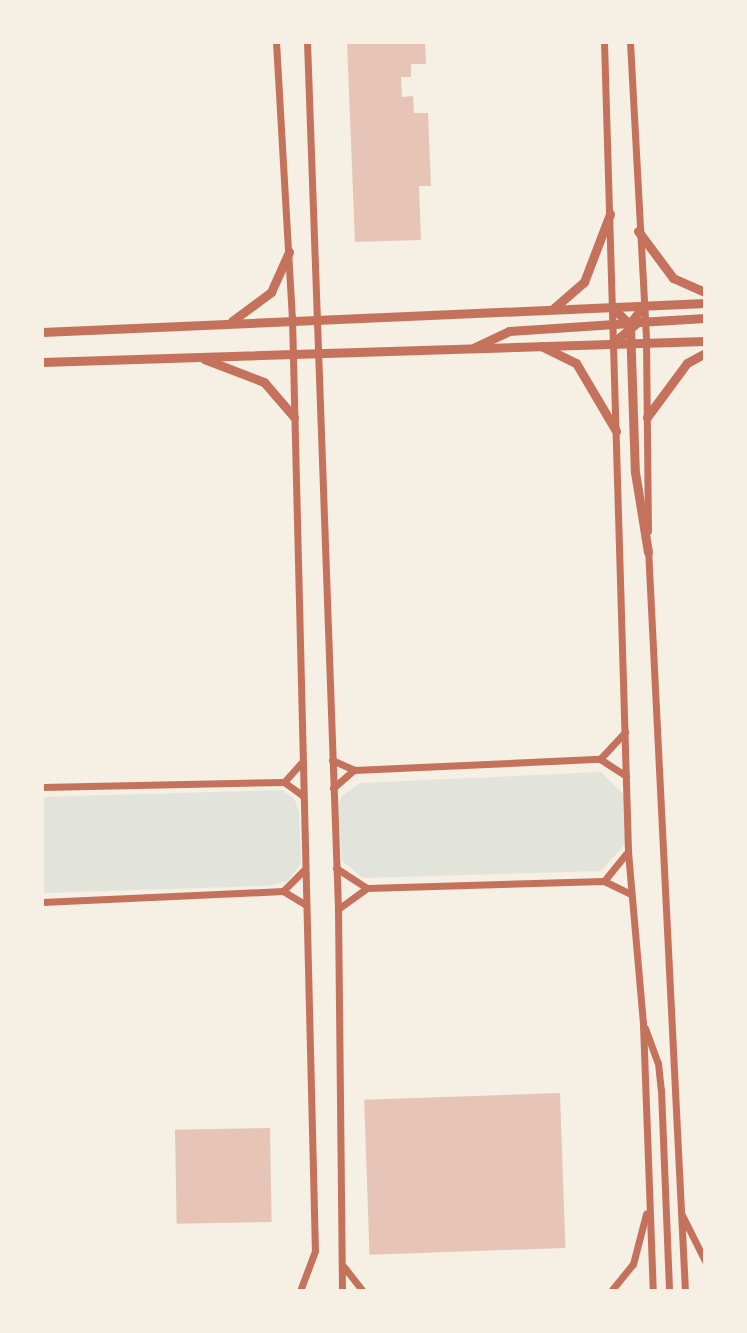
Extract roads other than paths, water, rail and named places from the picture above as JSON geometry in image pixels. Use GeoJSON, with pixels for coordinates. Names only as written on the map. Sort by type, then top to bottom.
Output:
{"type":"FeatureCollection","features":[{"type":"Feature","properties":{"kind":"street"},"geometry":{"type":"LineString","coordinates":[[276,42],[292,318],[315,1251],[300,1291]]}},
{"type":"Feature","properties":{"kind":"street"},"geometry":{"type":"LineString","coordinates":[[307,42],[338,909],[342,1291]]}},
{"type":"Feature","properties":{"kind":"street"},"geometry":{"type":"LineString","coordinates":[[604,42],[628,852],[643,1024],[653,1291]]}},
{"type":"Feature","properties":{"kind":"street"},"geometry":{"type":"LineString","coordinates":[[630,42],[646,341],[648,552],[677,1205],[685,1291]]}},
{"type":"Feature","properties":{"kind":"street"},"geometry":{"type":"LineString","coordinates":[[551,309],[584,282],[610,214]]}},
{"type":"Feature","properties":{"kind":"street"},"geometry":{"type":"LineString","coordinates":[[638,231],[673,278],[705,292]]}},
{"type":"Feature","properties":{"kind":"street"},"geometry":{"type":"LineString","coordinates":[[231,321],[271,292],[289,252]]}},
{"type":"Feature","properties":{"kind":"street"},"geometry":{"type":"LineString","coordinates":[[42,329],[55,331],[292,318],[705,303]]}},
{"type":"Feature","properties":{"kind":"street"},"geometry":{"type":"LineString","coordinates":[[614,342],[644,306]]}},
{"type":"Feature","properties":{"kind":"street"},"geometry":{"type":"LineString","coordinates":[[613,308],[630,324],[635,472],[648,552]]}},
{"type":"Feature","properties":{"kind":"street"},"geometry":{"type":"LineString","coordinates":[[475,347],[509,331],[705,318]]}},
{"type":"Feature","properties":{"kind":"street"},"geometry":{"type":"LineString","coordinates":[[42,362],[705,341]]}},
{"type":"Feature","properties":{"kind":"street"},"geometry":{"type":"LineString","coordinates":[[538,345],[576,363],[616,431]]}},
{"type":"Feature","properties":{"kind":"street"},"geometry":{"type":"LineString","coordinates":[[647,417],[687,363],[705,353]]}},
{"type":"Feature","properties":{"kind":"street"},"geometry":{"type":"LineString","coordinates":[[197,357],[264,382],[294,417]]}},
{"type":"Feature","properties":{"kind":"street"},"geometry":{"type":"LineString","coordinates":[[42,369],[54,361]]}},
{"type":"Feature","properties":{"kind":"street"},"geometry":{"type":"LineString","coordinates":[[600,759],[625,732]]}},
{"type":"Feature","properties":{"kind":"street"},"geometry":{"type":"LineString","coordinates":[[332,760],[354,770],[600,759],[626,776]]}},
{"type":"Feature","properties":{"kind":"street"},"geometry":{"type":"LineString","coordinates":[[284,782],[301,763]]}},
{"type":"Feature","properties":{"kind":"street"},"geometry":{"type":"LineString","coordinates":[[333,788],[354,770]]}},
{"type":"Feature","properties":{"kind":"street"},"geometry":{"type":"LineString","coordinates":[[42,787],[284,782],[302,795]]}},
{"type":"Feature","properties":{"kind":"street"},"geometry":{"type":"LineString","coordinates":[[604,881],[628,852]]}},
{"type":"Feature","properties":{"kind":"street"},"geometry":{"type":"LineString","coordinates":[[336,868],[367,888]]}},
{"type":"Feature","properties":{"kind":"street"},"geometry":{"type":"LineString","coordinates":[[283,891],[304,870]]}},
{"type":"Feature","properties":{"kind":"street"},"geometry":{"type":"LineString","coordinates":[[338,909],[367,888],[604,881],[631,894]]}},
{"type":"Feature","properties":{"kind":"street"},"geometry":{"type":"LineString","coordinates":[[42,902],[283,891],[305,904]]}},
{"type":"Feature","properties":{"kind":"street"},"geometry":{"type":"LineString","coordinates":[[643,1024],[658,1063],[661,1090],[669,1291]]}},
{"type":"Feature","properties":{"kind":"street"},"geometry":{"type":"LineString","coordinates":[[611,1291],[633,1264],[648,1204]]}},
{"type":"Feature","properties":{"kind":"street"},"geometry":{"type":"LineString","coordinates":[[677,1205],[705,1261]]}},
{"type":"Feature","properties":{"kind":"street"},"geometry":{"type":"LineString","coordinates":[[343,1266],[363,1291]]}}]}
